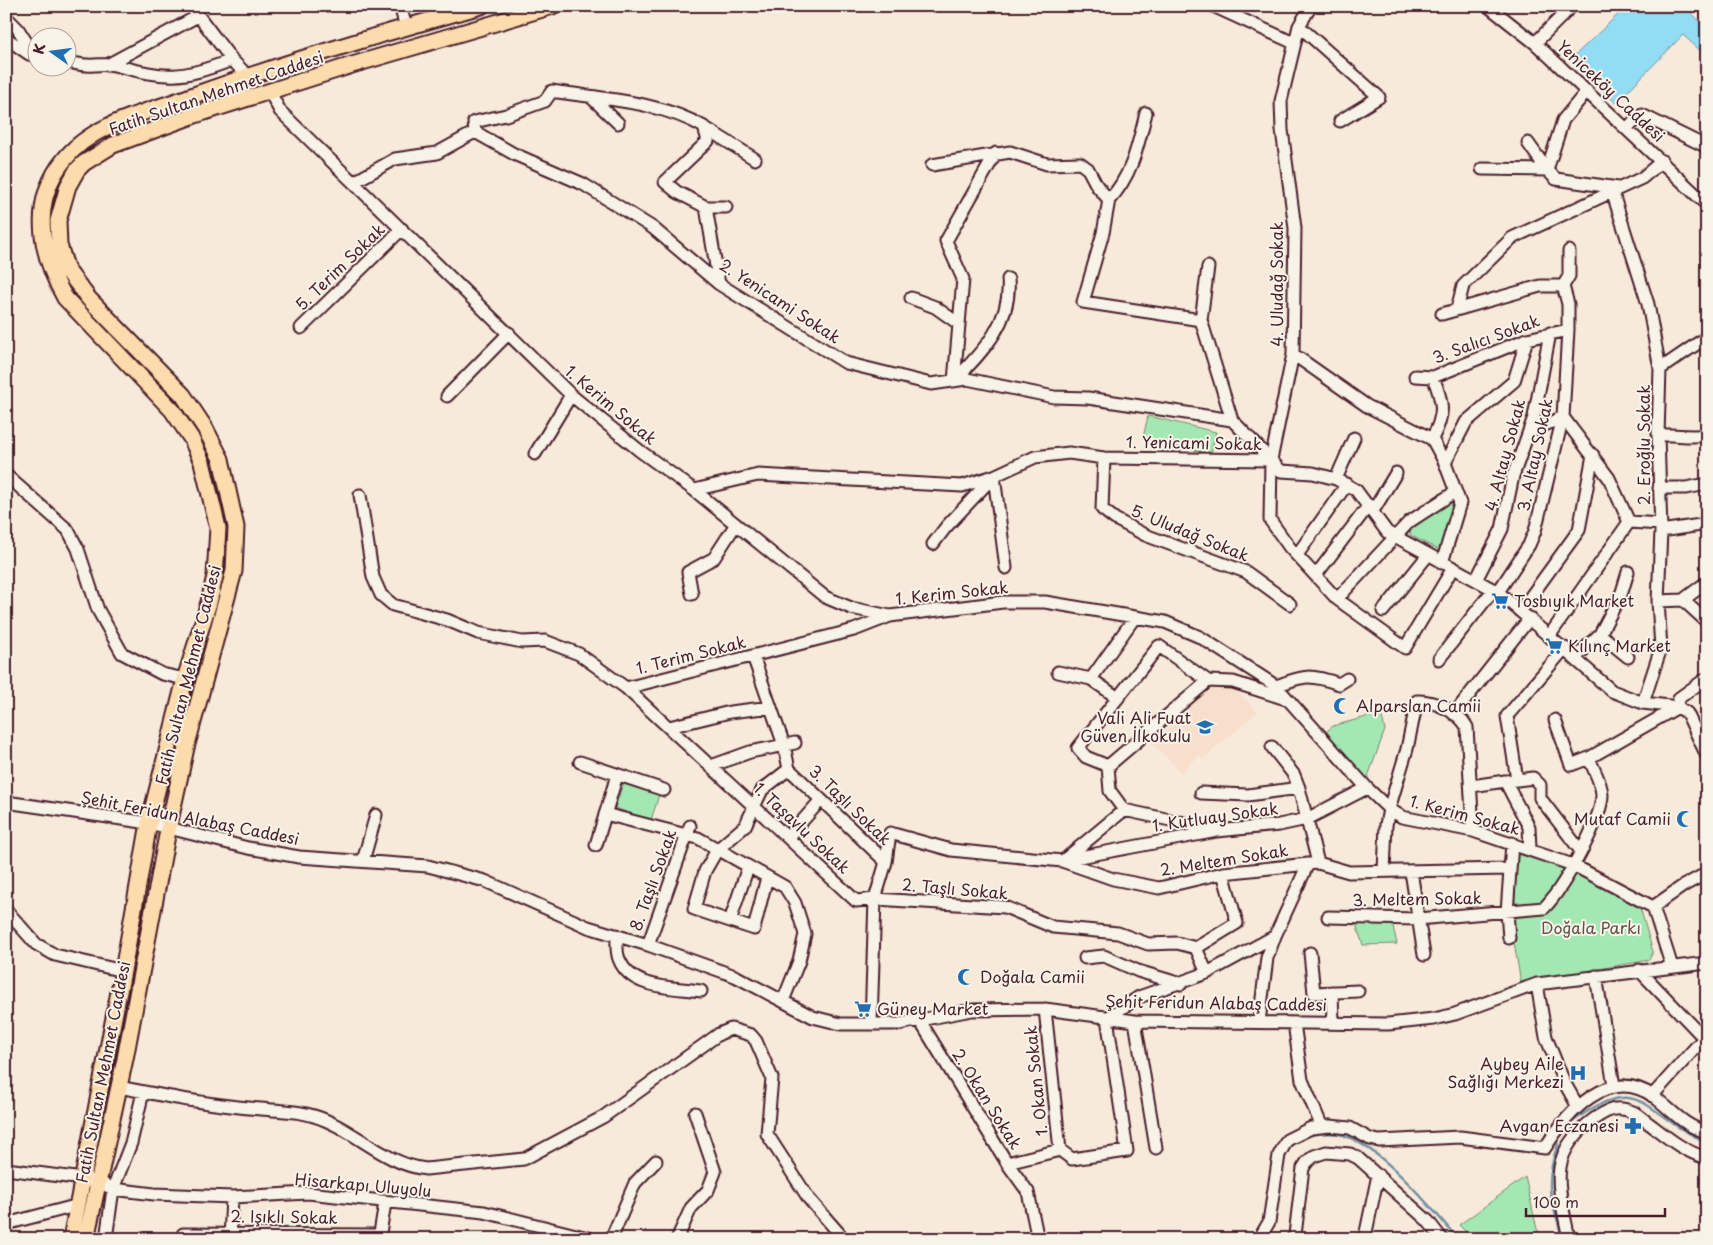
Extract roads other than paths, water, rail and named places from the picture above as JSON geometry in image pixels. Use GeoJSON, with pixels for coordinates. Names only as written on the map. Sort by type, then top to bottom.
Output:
{"type":"FeatureCollection","features":[{"type":"Feature","properties":{"kind":"main road","name":"Fatih Sultan Mehmet Caddesi"},"geometry":{"type":"LineString","coordinates":[[71,1239],[123,971],[149,823],[185,679],[209,602],[218,550],[218,528],[202,462],[191,438],[172,410],[65,298],[45,256],[41,220],[50,183],[64,159],[84,142],[108,126],[248,76],[481,6]]}},
{"type":"Feature","properties":{"kind":"main road","name":"Fatih Sultan Mehmet Caddesi"},"geometry":{"type":"LineString","coordinates":[[86,1239],[186,748],[234,571],[236,527],[221,459],[205,428],[183,395],[77,285],[62,257],[58,221],[68,186],[77,170],[93,156],[113,146],[195,115],[352,65],[553,6]]}},
{"type":"Feature","properties":{"kind":"street"},"geometry":{"type":"LineString","coordinates":[[190,6],[232,60],[248,76]]}},
{"type":"Feature","properties":{"kind":"street"},"geometry":{"type":"LineString","coordinates":[[400,6],[406,27]]}},
{"type":"Feature","properties":{"kind":"street"},"geometry":{"type":"LineString","coordinates":[[1213,6],[1294,43]]}},
{"type":"Feature","properties":{"kind":"street","name":"4. Uludağ Sokak"},"geometry":{"type":"LineString","coordinates":[[1311,6],[1299,26],[1280,101],[1295,228],[1293,354],[1272,460],[1270,520],[1297,555],[1337,599],[1405,648],[1453,568]]}},
{"type":"Feature","properties":{"kind":"street","name":"Yeniceköy Caddesi"},"geometry":{"type":"LineString","coordinates":[[1488,6],[1535,43],[1707,205]]}},
{"type":"Feature","properties":{"kind":"street"},"geometry":{"type":"LineString","coordinates":[[1535,43],[1572,6]]}},
{"type":"Feature","properties":{"kind":"street"},"geometry":{"type":"LineString","coordinates":[[107,65],[198,16]]}},
{"type":"Feature","properties":{"kind":"street"},"geometry":{"type":"LineString","coordinates":[[6,17],[18,29],[28,44]]}},
{"type":"Feature","properties":{"kind":"street"},"geometry":{"type":"LineString","coordinates":[[1299,26],[1378,97],[1340,121]]}},
{"type":"Feature","properties":{"kind":"street"},"geometry":{"type":"LineString","coordinates":[[6,38],[28,53]]}},
{"type":"Feature","properties":{"kind":"street"},"geometry":{"type":"LineString","coordinates":[[78,63],[107,65],[174,77],[202,71],[232,60]]}},
{"type":"Feature","properties":{"kind":"street"},"geometry":{"type":"LineString","coordinates":[[354,182],[395,159],[437,153],[475,132],[474,122],[506,115],[545,101],[552,91],[648,106],[675,113],[704,127],[755,159]]}},
{"type":"Feature","properties":{"kind":"street"},"geometry":{"type":"LineString","coordinates":[[1547,170],[1563,120],[1587,91]]}},
{"type":"Feature","properties":{"kind":"street","name":"1. Kerim Sokak"},"geometry":{"type":"LineString","coordinates":[[270,92],[280,111],[571,395],[640,451],[694,490],[825,597],[851,608],[890,616],[1003,602],[1045,602],[1165,622],[1200,637],[1276,686],[1366,788],[1402,817],[1473,831],[1530,849],[1573,865],[1653,907]]}},
{"type":"Feature","properties":{"kind":"street"},"geometry":{"type":"LineString","coordinates":[[591,97],[618,123]]}},
{"type":"Feature","properties":{"kind":"street"},"geometry":{"type":"LineString","coordinates":[[1146,113],[1128,175],[1122,187],[1109,200],[1103,233],[1083,302],[1201,320]]}},
{"type":"Feature","properties":{"kind":"street"},"geometry":{"type":"LineString","coordinates":[[1627,128],[1642,115],[1707,147]]}},
{"type":"Feature","properties":{"kind":"street"},"geometry":{"type":"LineString","coordinates":[[704,127],[708,141],[665,182],[677,192],[706,207],[726,207]]}},
{"type":"Feature","properties":{"kind":"street","name":"2. Yenicami Sokak"},"geometry":{"type":"LineString","coordinates":[[475,132],[514,154],[583,184],[653,228],[720,284],[846,363],[931,384],[967,379],[1054,397],[1088,398],[1232,420]]}},
{"type":"Feature","properties":{"kind":"street"},"geometry":{"type":"LineString","coordinates":[[1528,143],[1547,170],[1556,179],[1615,189]]}},
{"type":"Feature","properties":{"kind":"street"},"geometry":{"type":"LineString","coordinates":[[932,165],[1010,152],[1047,164],[1080,163],[1088,169],[1097,186],[1109,200]]}},
{"type":"Feature","properties":{"kind":"street"},"geometry":{"type":"LineString","coordinates":[[954,381],[964,279],[946,241],[996,154]]}},
{"type":"Feature","properties":{"kind":"street"},"geometry":{"type":"LineString","coordinates":[[1458,309],[1463,286],[1512,238],[1642,178],[1662,161]]}},
{"type":"Feature","properties":{"kind":"street"},"geometry":{"type":"LineString","coordinates":[[1482,169],[1547,170]]}},
{"type":"Feature","properties":{"kind":"street","name":"2. Eroğlu Sokak"},"geometry":{"type":"LineString","coordinates":[[1615,189],[1648,304],[1660,369],[1658,435],[1661,528],[1658,601],[1661,648],[1643,703]]}},
{"type":"Feature","properties":{"kind":"street"},"geometry":{"type":"LineString","coordinates":[[706,207],[720,284]]}},
{"type":"Feature","properties":{"kind":"street","name":"5. Terim Sokak"},"geometry":{"type":"LineString","coordinates":[[301,328],[402,229]]}},
{"type":"Feature","properties":{"kind":"street"},"geometry":{"type":"LineString","coordinates":[[1442,314],[1540,286],[1563,286],[1569,276],[1569,251]]}},
{"type":"Feature","properties":{"kind":"street"},"geometry":{"type":"LineString","coordinates":[[1208,267],[1201,320],[1232,420],[1272,460]]}},
{"type":"Feature","properties":{"kind":"street"},"geometry":{"type":"LineString","coordinates":[[954,381],[984,350],[1002,324],[1010,294],[1008,279]]}},
{"type":"Feature","properties":{"kind":"street","name":"3. Altay Sokak"},"geometry":{"type":"LineString","coordinates":[[1439,658],[1496,590],[1530,545],[1535,531],[1563,417],[1568,304],[1563,286]]}},
{"type":"Feature","properties":{"kind":"street"},"geometry":{"type":"LineString","coordinates":[[911,298],[935,307],[959,324]]}},
{"type":"Feature","properties":{"kind":"street","name":"3. Salıcı Sokak"},"geometry":{"type":"LineString","coordinates":[[1415,376],[1433,377],[1527,339],[1568,330]]}},
{"type":"Feature","properties":{"kind":"street"},"geometry":{"type":"LineString","coordinates":[[447,396],[509,333]]}},
{"type":"Feature","properties":{"kind":"street","name":"4. Altay Sokak"},"geometry":{"type":"LineString","coordinates":[[1476,580],[1502,529],[1513,476],[1534,417],[1550,333]]}},
{"type":"Feature","properties":{"kind":"street"},"geometry":{"type":"LineString","coordinates":[[1660,369],[1707,337]]}},
{"type":"Feature","properties":{"kind":"street"},"geometry":{"type":"LineString","coordinates":[[1445,463],[1466,422],[1514,381],[1527,339]]}},
{"type":"Feature","properties":{"kind":"street"},"geometry":{"type":"LineString","coordinates":[[1293,354],[1367,406],[1432,439],[1445,463],[1460,503],[1442,563]]}},
{"type":"Feature","properties":{"kind":"street"},"geometry":{"type":"LineString","coordinates":[[1432,439],[1441,422],[1442,400],[1433,377]]}},
{"type":"Feature","properties":{"kind":"street"},"geometry":{"type":"LineString","coordinates":[[535,454],[571,395]]}},
{"type":"Feature","properties":{"kind":"street"},"geometry":{"type":"LineString","coordinates":[[1529,432],[1563,417],[1609,478],[1629,522]]}},
{"type":"Feature","properties":{"kind":"street"},"geometry":{"type":"LineString","coordinates":[[1658,435],[1682,434],[1690,438],[1707,435]]}},
{"type":"Feature","properties":{"kind":"street"},"geometry":{"type":"LineString","coordinates":[[1336,479],[1354,438]]}},
{"type":"Feature","properties":{"kind":"street","name":"1. Yenicami Sokak"},"geometry":{"type":"LineString","coordinates":[[694,490],[758,476],[962,486],[994,476],[1035,457],[1069,453],[1104,458],[1272,460],[1281,470],[1313,473],[1336,479],[1356,490],[1387,532],[1442,563],[1496,590],[1526,614],[1612,691],[1643,703],[1678,707]]}},
{"type":"Feature","properties":{"kind":"street"},"geometry":{"type":"LineString","coordinates":[[1454,714],[1526,614],[1579,530],[1593,455]]}},
{"type":"Feature","properties":{"kind":"street","name":"5. Uludağ Sokak"},"geometry":{"type":"LineString","coordinates":[[1104,458],[1102,509],[1115,519],[1145,535],[1246,572],[1290,604]]}},
{"type":"Feature","properties":{"kind":"street"},"geometry":{"type":"LineString","coordinates":[[1316,575],[1371,508],[1396,473]]}},
{"type":"Feature","properties":{"kind":"street"},"geometry":{"type":"LineString","coordinates":[[6,475],[68,530],[78,549],[98,610],[122,653],[162,674],[185,679]]}},
{"type":"Feature","properties":{"kind":"street"},"geometry":{"type":"LineString","coordinates":[[933,544],[946,527],[994,476]]}},
{"type":"Feature","properties":{"kind":"street"},"geometry":{"type":"LineString","coordinates":[[994,476],[1006,568]]}},
{"type":"Feature","properties":{"kind":"street"},"geometry":{"type":"LineString","coordinates":[[1297,555],[1347,484]]}},
{"type":"Feature","properties":{"kind":"street"},"geometry":{"type":"LineString","coordinates":[[1659,488],[1686,488],[1707,484]]}},
{"type":"Feature","properties":{"kind":"street"},"geometry":{"type":"LineString","coordinates":[[1337,599],[1409,522],[1455,492]]}},
{"type":"Feature","properties":{"kind":"street","name":"1. Terim Sokak"},"geometry":{"type":"LineString","coordinates":[[360,495],[373,577],[381,595],[393,605],[447,620],[478,633],[522,642],[545,641],[579,654],[626,688],[854,630],[890,616]]}},
{"type":"Feature","properties":{"kind":"street"},"geometry":{"type":"LineString","coordinates":[[1629,522],[1661,528],[1707,524]]}},
{"type":"Feature","properties":{"kind":"street"},"geometry":{"type":"LineString","coordinates":[[1550,635],[1629,522]]}},
{"type":"Feature","properties":{"kind":"street"},"geometry":{"type":"LineString","coordinates":[[692,594],[688,572],[714,558],[736,524]]}},
{"type":"Feature","properties":{"kind":"street"},"geometry":{"type":"LineString","coordinates":[[1383,611],[1428,555]]}},
{"type":"Feature","properties":{"kind":"street"},"geometry":{"type":"LineString","coordinates":[[1575,658],[1600,634],[1622,592],[1628,572]]}},
{"type":"Feature","properties":{"kind":"street"},"geometry":{"type":"LineString","coordinates":[[1658,601],[1683,600],[1707,582]]}},
{"type":"Feature","properties":{"kind":"street"},"geometry":{"type":"LineString","coordinates":[[1683,600],[1707,622]]}},
{"type":"Feature","properties":{"kind":"street"},"geometry":{"type":"LineString","coordinates":[[1091,679],[1135,616]]}},
{"type":"Feature","properties":{"kind":"street"},"geometry":{"type":"LineString","coordinates":[[1600,634],[1628,657]]}},
{"type":"Feature","properties":{"kind":"street"},"geometry":{"type":"LineString","coordinates":[[1108,766],[1086,757],[1078,748],[1159,646],[1208,682],[1234,682],[1290,701]]}},
{"type":"Feature","properties":{"kind":"street"},"geometry":{"type":"LineString","coordinates":[[1517,780],[1507,716],[1565,648]]}},
{"type":"Feature","properties":{"kind":"street","name":"3. Taşlı Sokak"},"geometry":{"type":"LineString","coordinates":[[752,656],[770,707],[789,744],[789,769],[886,862]]}},
{"type":"Feature","properties":{"kind":"street"},"geometry":{"type":"LineString","coordinates":[[1058,672],[1091,679],[1118,698]]}},
{"type":"Feature","properties":{"kind":"street"},"geometry":{"type":"LineString","coordinates":[[1276,686],[1299,677],[1317,676],[1340,684],[1347,679]]}},
{"type":"Feature","properties":{"kind":"street"},"geometry":{"type":"LineString","coordinates":[[1678,707],[1678,698],[1707,678]]}},
{"type":"Feature","properties":{"kind":"street"},"geometry":{"type":"LineString","coordinates":[[1108,766],[1208,682]]}},
{"type":"Feature","properties":{"kind":"street","name":"1. Taşavlu Sokak"},"geometry":{"type":"LineString","coordinates":[[626,688],[856,901],[875,899]]}},
{"type":"Feature","properties":{"kind":"street"},"geometry":{"type":"LineString","coordinates":[[1384,871],[1386,825],[1389,808],[1407,749],[1417,701],[1428,700],[1463,719],[1468,727],[1473,831]]}},
{"type":"Feature","properties":{"kind":"street"},"geometry":{"type":"LineString","coordinates":[[669,727],[730,712],[770,707]]}},
{"type":"Feature","properties":{"kind":"street"},"geometry":{"type":"LineString","coordinates":[[1678,707],[1687,713],[1707,756]]}},
{"type":"Feature","properties":{"kind":"street"},"geometry":{"type":"LineString","coordinates":[[1555,720],[1571,765],[1589,758],[1678,707]]}},
{"type":"Feature","properties":{"kind":"street"},"geometry":{"type":"LineString","coordinates":[[711,766],[750,752],[789,744]]}},
{"type":"Feature","properties":{"kind":"street"},"geometry":{"type":"LineString","coordinates":[[1259,1022],[1268,958],[1275,936],[1313,864],[1307,819],[1299,788],[1294,776],[1272,747]]}},
{"type":"Feature","properties":{"kind":"street","name":"3. Meltem Sokak"},"geometry":{"type":"LineString","coordinates":[[1328,917],[1418,918],[1544,908],[1557,895],[1598,814],[1602,794],[1589,758]]}},
{"type":"Feature","properties":{"kind":"street"},"geometry":{"type":"LineString","coordinates":[[580,762],[664,790]]}},
{"type":"Feature","properties":{"kind":"street"},"geometry":{"type":"LineString","coordinates":[[1108,766],[1110,791],[1124,810],[1217,831]]}},
{"type":"Feature","properties":{"kind":"street"},"geometry":{"type":"LineString","coordinates":[[767,877],[754,929],[694,909],[705,871],[717,850],[745,826],[762,790],[789,769]]}},
{"type":"Feature","properties":{"kind":"street"},"geometry":{"type":"LineString","coordinates":[[596,845],[617,775]]}},
{"type":"Feature","properties":{"kind":"street"},"geometry":{"type":"LineString","coordinates":[[1472,786],[1533,778],[1540,785],[1540,798],[1580,850]]}},
{"type":"Feature","properties":{"kind":"street"},"geometry":{"type":"LineString","coordinates":[[1505,781],[1529,827],[1530,849]]}},
{"type":"Feature","properties":{"kind":"street"},"geometry":{"type":"LineString","coordinates":[[1200,793],[1248,795],[1299,788]]}},
{"type":"Feature","properties":{"kind":"street","name":"1. Kutluay Sokak"},"geometry":{"type":"LineString","coordinates":[[1062,861],[1217,831],[1280,825],[1307,819],[1366,788]]}},
{"type":"Feature","properties":{"kind":"street"},"geometry":{"type":"LineString","coordinates":[[788,837],[820,800]]}},
{"type":"Feature","properties":{"kind":"street","name":"Şehit Feridun Alabaş Caddesi"},"geometry":{"type":"LineString","coordinates":[[6,802],[149,823],[168,830],[248,848],[290,855],[428,866],[485,881],[588,927],[648,944],[735,976],[822,1019],[840,1024],[899,1024],[972,1010],[1045,1009],[1135,1021],[1388,1024],[1434,1019],[1455,1014],[1537,984],[1707,963]]}},
{"type":"Feature","properties":{"kind":"street"},"geometry":{"type":"LineString","coordinates":[[1062,861],[1124,810]]}},
{"type":"Feature","properties":{"kind":"street"},"geometry":{"type":"LineString","coordinates":[[363,861],[376,814]]}},
{"type":"Feature","properties":{"kind":"street"},"geometry":{"type":"LineString","coordinates":[[605,814],[688,831],[717,850],[785,888],[795,903],[805,934],[799,961],[783,1001]]}},
{"type":"Feature","properties":{"kind":"street","name":"8. Taşlı Sokak"},"geometry":{"type":"LineString","coordinates":[[648,944],[688,831]]}},
{"type":"Feature","properties":{"kind":"street","name":"2. Meltem Sokak"},"geometry":{"type":"LineString","coordinates":[[886,862],[890,832],[951,850],[1062,861],[1113,879],[1159,888],[1223,873],[1313,864],[1349,872],[1509,869]]}},
{"type":"Feature","properties":{"kind":"street"},"geometry":{"type":"LineString","coordinates":[[1509,938],[1507,912],[1512,843]]}},
{"type":"Feature","properties":{"kind":"street"},"geometry":{"type":"LineString","coordinates":[[871,1024],[875,899],[886,862]]}},
{"type":"Feature","properties":{"kind":"street"},"geometry":{"type":"LineString","coordinates":[[730,921],[748,867]]}},
{"type":"Feature","properties":{"kind":"street"},"geometry":{"type":"LineString","coordinates":[[1411,871],[1424,955]]}},
{"type":"Feature","properties":{"kind":"street"},"geometry":{"type":"LineString","coordinates":[[1207,973],[1196,948],[1237,923],[1223,873]]}},
{"type":"Feature","properties":{"kind":"street"},"geometry":{"type":"LineString","coordinates":[[1672,967],[1653,907],[1683,886],[1707,873]]}},
{"type":"Feature","properties":{"kind":"street","name":"2. Taşlı Sokak"},"geometry":{"type":"LineString","coordinates":[[875,899],[1005,907],[1053,927],[1118,933],[1148,944],[1177,943],[1196,948]]}},
{"type":"Feature","properties":{"kind":"street"},"geometry":{"type":"LineString","coordinates":[[6,910],[36,944],[55,954],[123,971]]}},
{"type":"Feature","properties":{"kind":"street"},"geometry":{"type":"LineString","coordinates":[[617,935],[618,957],[624,969],[633,977],[646,983],[701,991]]}},
{"type":"Feature","properties":{"kind":"street"},"geometry":{"type":"LineString","coordinates":[[1060,1150],[1072,1159],[1127,1151],[1107,1018],[1139,997],[1181,984],[1207,973],[1275,936]]}},
{"type":"Feature","properties":{"kind":"street"},"geometry":{"type":"LineString","coordinates":[[1310,953],[1314,993],[1358,991]]}},
{"type":"Feature","properties":{"kind":"street"},"geometry":{"type":"LineString","coordinates":[[1085,958],[1104,956],[1138,970],[1181,984]]}},
{"type":"Feature","properties":{"kind":"street"},"geometry":{"type":"LineString","coordinates":[[1640,970],[1706,1040],[1652,1096]]}},
{"type":"Feature","properties":{"kind":"street"},"geometry":{"type":"LineString","coordinates":[[1596,976],[1614,1086]]}},
{"type":"Feature","properties":{"kind":"street"},"geometry":{"type":"LineString","coordinates":[[1537,984],[1546,1037],[1564,1082],[1577,1105]]}},
{"type":"Feature","properties":{"kind":"street"},"geometry":{"type":"LineString","coordinates":[[1332,992],[1333,1023]]}},
{"type":"Feature","properties":{"kind":"street","name":"1. Okan Sokak"},"geometry":{"type":"LineString","coordinates":[[1045,1009],[1060,1150]]}},
{"type":"Feature","properties":{"kind":"street","name":"2. Okan Sokak"},"geometry":{"type":"LineString","coordinates":[[920,1021],[1007,1163],[1060,1150]]}},
{"type":"Feature","properties":{"kind":"street"},"geometry":{"type":"LineString","coordinates":[[1135,1021],[1156,1148]]}},
{"type":"Feature","properties":{"kind":"street"},"geometry":{"type":"LineString","coordinates":[[1294,1023],[1302,1080],[1322,1126]]}},
{"type":"Feature","properties":{"kind":"street"},"geometry":{"type":"LineString","coordinates":[[118,1087],[261,1109],[290,1109],[316,1117],[352,1133],[383,1155],[412,1167],[426,1169],[524,1159],[603,1117],[719,1034],[731,1029],[742,1031],[751,1035],[756,1041],[772,1078],[767,1134],[809,1199],[844,1239]]}},
{"type":"Feature","properties":{"kind":"street"},"geometry":{"type":"LineString","coordinates":[[1259,1239],[1269,1222],[1278,1155],[1287,1140],[1311,1128],[1322,1126],[1350,1128],[1370,1139],[1379,1141],[1460,1137],[1545,1148],[1577,1105],[1614,1086],[1629,1086],[1652,1096],[1694,1129],[1707,1132]]}},
{"type":"Feature","properties":{"kind":"street"},"geometry":{"type":"LineString","coordinates":[[106,1239],[113,1189],[131,1143],[143,1092]]}},
{"type":"Feature","properties":{"kind":"street"},"geometry":{"type":"LineString","coordinates":[[1569,1239],[1559,1184],[1559,1166],[1565,1150],[1577,1134],[1607,1111],[1615,1108],[1634,1112],[1676,1144],[1707,1158]]}},
{"type":"Feature","properties":{"kind":"street"},"geometry":{"type":"LineString","coordinates":[[678,1239],[691,1208],[708,1190],[715,1172],[695,1113]]}},
{"type":"Feature","properties":{"kind":"street"},"geometry":{"type":"LineString","coordinates":[[1566,1118],[1577,1134]]}},
{"type":"Feature","properties":{"kind":"street"},"geometry":{"type":"LineString","coordinates":[[1292,1239],[1295,1235],[1303,1168],[1314,1156],[1326,1152],[1350,1154],[1378,1174],[1428,1221],[1442,1239]]}},
{"type":"Feature","properties":{"kind":"street"},"geometry":{"type":"LineString","coordinates":[[611,1239],[635,1183],[656,1161]]}},
{"type":"Feature","properties":{"kind":"street"},"geometry":{"type":"LineString","coordinates":[[1007,1163],[1028,1192],[1037,1235]]}},
{"type":"Feature","properties":{"kind":"street","name":"Hisarkapı Uluyolu"},"geometry":{"type":"LineString","coordinates":[[6,1169],[83,1179],[99,1182],[113,1189],[154,1194],[232,1197],[308,1193],[384,1203],[484,1212],[592,1239]]}},
{"type":"Feature","properties":{"kind":"street"},"geometry":{"type":"LineString","coordinates":[[1369,1239],[1365,1237],[1378,1174]]}},
{"type":"Feature","properties":{"kind":"street"},"geometry":{"type":"LineString","coordinates":[[231,1236],[232,1197]]}},
{"type":"Feature","properties":{"kind":"street"},"geometry":{"type":"LineString","coordinates":[[380,1237],[384,1203]]}},
{"type":"Feature","properties":{"kind":"street"},"geometry":{"type":"LineString","coordinates":[[6,1224],[78,1205]]}},
{"type":"Feature","properties":{"kind":"street","name":"2. Işıklı Sokak"},"geometry":{"type":"LineString","coordinates":[[183,1234],[380,1237]]}},
{"type":"Feature","properties":{"kind":"water"},"geometry":{"type":"Polygon","coordinates":[[[1627,6],[1685,6],[1707,29],[1707,51],[1704,54],[1683,35],[1616,103],[1570,60],[1627,6]]]}},
{"type":"Feature","properties":{"kind":"waterway"},"geometry":{"type":"LineString","coordinates":[[1572,1122],[1596,1106],[1614,1099],[1629,1098],[1643,1102],[1686,1132],[1707,1142]]}},
{"type":"Feature","properties":{"kind":"waterway"},"geometry":{"type":"LineString","coordinates":[[1305,1137],[1329,1133],[1339,1134],[1358,1142],[1374,1152],[1405,1180],[1458,1239]]}},
{"type":"Feature","properties":{"kind":"waterway"},"geometry":{"type":"LineString","coordinates":[[1288,1150],[1295,1141]]}},
{"type":"Feature","properties":{"kind":"waterway"},"geometry":{"type":"LineString","coordinates":[[1558,1144],[1551,1170],[1550,1190],[1561,1239]]}},
{"type":"Feature","properties":{"kind":"waterway"},"geometry":{"type":"LineString","coordinates":[[1275,1217],[1278,1198]]}},
{"type":"Feature","properties":{"kind":"place","name":"Tosbıyık Market"},"geometry":{"type":"Point","coordinates":[1500,601]}},
{"type":"Feature","properties":{"kind":"place","name":"Kılınç Market"},"geometry":{"type":"Point","coordinates":[1554,646]}},
{"type":"Feature","properties":{"kind":"place","name":"Alparslan Camii"},"geometry":{"type":"Point","coordinates":[1342,706]}},
{"type":"Feature","properties":{"kind":"place","name":"Vali Ali Fuat Güven İlkokulu"},"geometry":{"type":"Point","coordinates":[1205,727]}},
{"type":"Feature","properties":{"kind":"place","name":"Mutaf Camii"},"geometry":{"type":"Point","coordinates":[1685,819]}},
{"type":"Feature","properties":{"kind":"place","name":"Doğala Camii"},"geometry":{"type":"Point","coordinates":[966,977]}},
{"type":"Feature","properties":{"kind":"place","name":"Güney Market"},"geometry":{"type":"Point","coordinates":[863,1009]}},
{"type":"Feature","properties":{"kind":"place","name":"Aybey Aile Sağlığı Merkezi"},"geometry":{"type":"Point","coordinates":[1578,1073]}},
{"type":"Feature","properties":{"kind":"place","name":"Avgan Eczanesi"},"geometry":{"type":"Point","coordinates":[1633,1126]}},
{"type":"Feature","properties":{"kind":"park label","name":"Doğala Parkı"},"geometry":{"type":"Point","coordinates":[1591,928]}}]}
